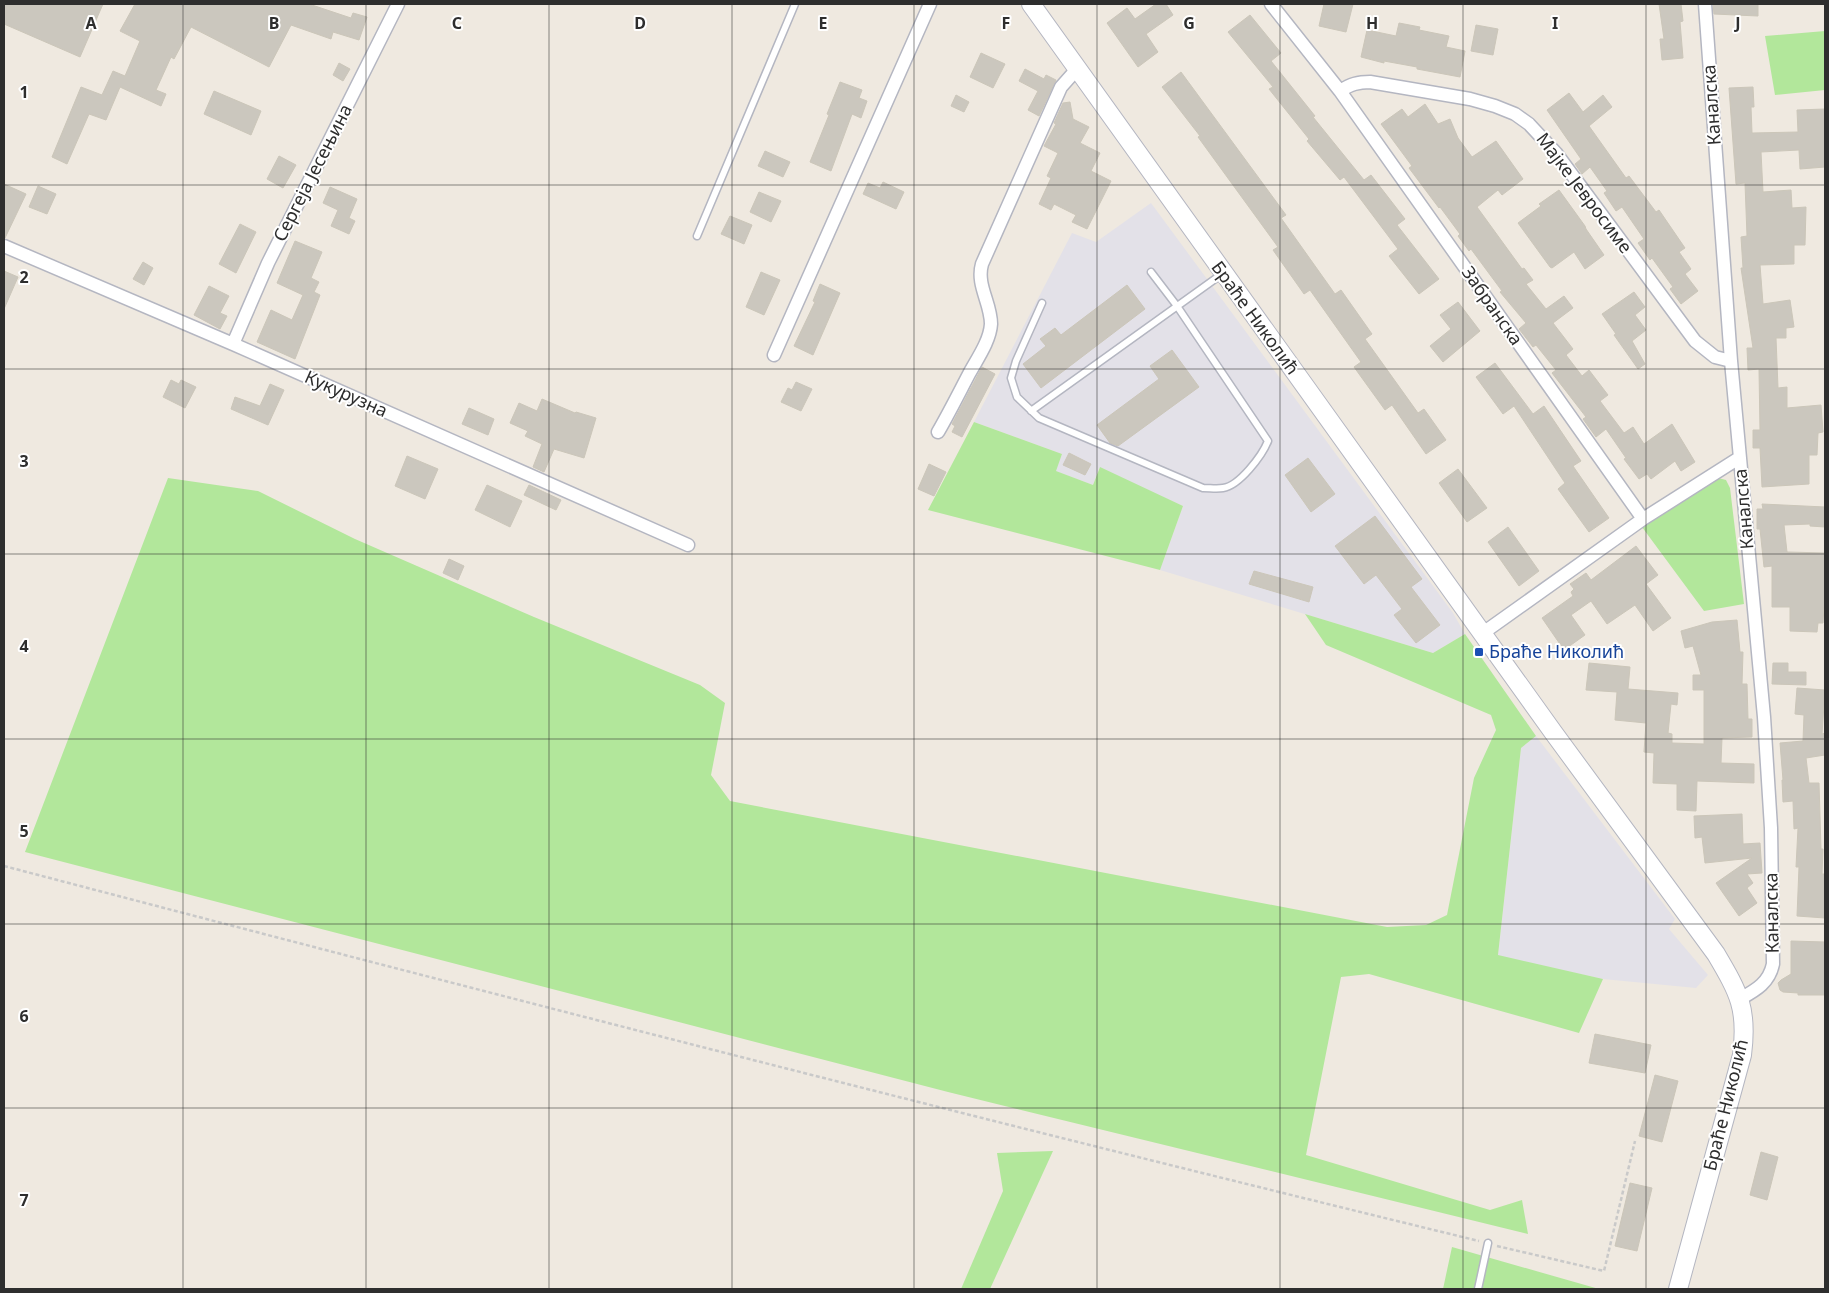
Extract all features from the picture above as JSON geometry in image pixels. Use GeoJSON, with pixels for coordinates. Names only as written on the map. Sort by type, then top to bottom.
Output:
{"type":"FeatureCollection","features":[{"type":"Feature","properties":{"kind":"main road","name":"Браће Николић"},"geometry":{"type":"LineString","coordinates":[[1030,4],[1553,732],[1716,954],[1735,987],[1740,999],[1744,1031],[1742,1055],[1678,1289]]}},
{"type":"Feature","properties":{"kind":"street","name":"Сергеја Јесењина"},"geometry":{"type":"LineString","coordinates":[[232,344],[268,263],[398,4]]}},
{"type":"Feature","properties":{"kind":"street"},"geometry":{"type":"LineString","coordinates":[[774,355],[930,4]]}},
{"type":"Feature","properties":{"kind":"street","name":"Забранска"},"geometry":{"type":"LineString","coordinates":[[1272,4],[1340,92],[1643,519]]}},
{"type":"Feature","properties":{"kind":"street","name":"Каналска"},"geometry":{"type":"LineString","coordinates":[[1705,4],[1731,361],[1771,828],[1773,964],[1768,978],[1762,986],[1740,999]]}},
{"type":"Feature","properties":{"kind":"street"},"geometry":{"type":"LineString","coordinates":[[938,432],[982,351],[990,331],[990,315],[980,280],[982,264],[1061,87],[1077,69]]}},
{"type":"Feature","properties":{"kind":"street","name":"Мајке Јевросиме"},"geometry":{"type":"LineString","coordinates":[[1340,92],[1351,84],[1358,82],[1378,83],[1470,99],[1515,114],[1529,124],[1556,153],[1695,341],[1715,357],[1731,361]]}},
{"type":"Feature","properties":{"kind":"street","name":"Кукурузна"},"geometry":{"type":"LineString","coordinates":[[4,246],[232,344],[688,545]]}},
{"type":"Feature","properties":{"kind":"street"},"geometry":{"type":"LineString","coordinates":[[1483,633],[1643,519],[1739,458]]}},
{"type":"Feature","properties":{"kind":"lane"},"geometry":{"type":"LineString","coordinates":[[697,236],[795,4]]}},
{"type":"Feature","properties":{"kind":"lane"},"geometry":{"type":"LineString","coordinates":[[1042,303],[1016,361],[1011,378],[1017,398],[1039,418],[1203,488],[1225,488],[1245,474],[1263,453],[1268,441],[1177,306],[1151,272]]}},
{"type":"Feature","properties":{"kind":"lane"},"geometry":{"type":"LineString","coordinates":[[1031,411],[1223,273]]}},
{"type":"Feature","properties":{"kind":"lane"},"geometry":{"type":"LineString","coordinates":[[1478,1289],[1488,1243]]}},
{"type":"Feature","properties":{"kind":"path"},"geometry":{"type":"LineString","coordinates":[[4,866],[471,988],[1115,1152],[1604,1271],[1634,1141]]}},
{"type":"Feature","properties":{"kind":"shaded area"},"geometry":{"type":"Polygon","coordinates":[[[1151,203],[1453,613],[1465,634],[1433,653],[1160,570],[1183,506],[1099,468],[1093,485],[1055,471],[1062,454],[974,422],[1072,233],[1096,242],[1151,203]]]}},
{"type":"Feature","properties":{"kind":"shaded area"},"geometry":{"type":"Polygon","coordinates":[[[1536,736],[1675,919],[1669,929],[1708,975],[1696,988],[1603,979],[1498,956],[1521,748],[1536,736]]]}},
{"type":"Feature","properties":{"kind":"green space"},"geometry":{"type":"Polygon","coordinates":[[[1825,31],[1825,90],[1775,95],[1765,36],[1825,31]]]}},
{"type":"Feature","properties":{"kind":"green space"},"geometry":{"type":"Polygon","coordinates":[[[974,422],[1062,454],[1056,471],[1093,485],[1100,467],[1183,506],[1160,570],[928,510],[974,422]]]}},
{"type":"Feature","properties":{"kind":"green space"},"geometry":{"type":"Polygon","coordinates":[[[168,478],[258,491],[355,539],[534,617],[700,685],[725,703],[711,775],[730,801],[1387,927],[1426,925],[1447,915],[1474,778],[1496,730],[1491,715],[1326,645],[1305,614],[1433,653],[1465,634],[1536,736],[1521,748],[1498,955],[1603,979],[1579,1033],[1369,974],[1341,977],[1306,1155],[1490,1210],[1522,1200],[1528,1234],[948,1092],[25,852],[168,478]]]}},
{"type":"Feature","properties":{"kind":"green space"},"geometry":{"type":"Polygon","coordinates":[[[1718,478],[1726,480],[1730,488],[1744,604],[1704,611],[1642,527],[1718,478]]]}},
{"type":"Feature","properties":{"kind":"green space"},"geometry":{"type":"Polygon","coordinates":[[[1053,1151],[990,1289],[961,1289],[1003,1191],[997,1153],[1053,1151]]]}},
{"type":"Feature","properties":{"kind":"green space"},"geometry":{"type":"Polygon","coordinates":[[[1452,1247],[1599,1289],[1443,1289],[1452,1247]]]}},
{"type":"Feature","properties":{"kind":"building"},"geometry":{"type":"Polygon","coordinates":[[[4,4],[103,4],[80,57],[4,24],[4,4]]]}},
{"type":"Feature","properties":{"kind":"building"},"geometry":{"type":"Polygon","coordinates":[[[135,4],[309,4],[351,18],[353,13],[367,17],[359,40],[333,32],[331,39],[291,25],[269,67],[191,27],[174,59],[171,57],[156,90],[166,94],[161,106],[120,87],[106,120],[89,114],[67,164],[52,157],[81,87],[102,95],[113,71],[125,76],[140,41],[120,31],[135,4]]]}},
{"type":"Feature","properties":{"kind":"building"},"geometry":{"type":"Polygon","coordinates":[[[1156,4],[1166,4],[1173,15],[1146,34],[1158,52],[1138,67],[1107,23],[1127,8],[1135,19],[1156,4]]]}},
{"type":"Feature","properties":{"kind":"building"},"geometry":{"type":"Polygon","coordinates":[[[1324,4],[1353,4],[1346,32],[1319,26],[1324,4]]]}},
{"type":"Feature","properties":{"kind":"building"},"geometry":{"type":"Polygon","coordinates":[[[1659,4],[1681,4],[1683,21],[1680,22],[1683,58],[1662,60],[1660,39],[1664,39],[1659,4]]]}},
{"type":"Feature","properties":{"kind":"building"},"geometry":{"type":"Polygon","coordinates":[[[1713,4],[1758,4],[1758,16],[1714,14],[1713,4]]]}},
{"type":"Feature","properties":{"kind":"building"},"geometry":{"type":"Polygon","coordinates":[[[1250,15],[1281,53],[1271,61],[1315,116],[1313,117],[1364,180],[1371,175],[1405,219],[1397,225],[1439,279],[1419,294],[1389,256],[1398,249],[1344,177],[1340,180],[1307,141],[1309,139],[1269,89],[1273,87],[1228,32],[1250,15]]]}},
{"type":"Feature","properties":{"kind":"building"},"geometry":{"type":"Polygon","coordinates":[[[1399,23],[1420,27],[1419,30],[1449,36],[1446,47],[1465,51],[1460,77],[1361,57],[1367,30],[1396,36],[1399,23]]]}},
{"type":"Feature","properties":{"kind":"building"},"geometry":{"type":"Polygon","coordinates":[[[1476,25],[1498,29],[1493,55],[1471,51],[1476,25]]]}},
{"type":"Feature","properties":{"kind":"building"},"geometry":{"type":"Polygon","coordinates":[[[981,53],[1005,64],[993,88],[970,77],[981,53]]]}},
{"type":"Feature","properties":{"kind":"building"},"geometry":{"type":"Polygon","coordinates":[[[339,63],[350,69],[343,81],[333,75],[339,63]]]}},
{"type":"Feature","properties":{"kind":"building"},"geometry":{"type":"Polygon","coordinates":[[[1025,69],[1044,79],[1046,75],[1056,80],[1039,116],[1028,110],[1038,91],[1019,81],[1025,69]]]}},
{"type":"Feature","properties":{"kind":"building"},"geometry":{"type":"Polygon","coordinates":[[[1181,72],[1286,215],[1281,218],[1335,294],[1341,290],[1372,334],[1365,339],[1418,413],[1424,409],[1446,440],[1426,454],[1392,405],[1385,410],[1354,367],[1361,362],[1310,290],[1304,294],[1273,250],[1278,247],[1198,137],[1200,136],[1162,87],[1181,72]]]}},
{"type":"Feature","properties":{"kind":"building"},"geometry":{"type":"Polygon","coordinates":[[[840,82],[862,90],[859,98],[867,101],[861,118],[852,114],[831,171],[810,162],[840,82]]]}},
{"type":"Feature","properties":{"kind":"building"},"geometry":{"type":"Polygon","coordinates":[[[1753,87],[1754,107],[1751,107],[1752,133],[1798,132],[1797,110],[1825,109],[1825,167],[1800,169],[1799,150],[1761,152],[1763,192],[1791,190],[1792,208],[1806,207],[1805,245],[1794,245],[1794,264],[1760,265],[1763,304],[1790,300],[1794,327],[1786,328],[1786,338],[1776,338],[1778,388],[1787,387],[1787,408],[1821,405],[1823,432],[1818,433],[1817,455],[1809,455],[1809,484],[1762,487],[1760,448],[1753,448],[1753,430],[1760,430],[1759,369],[1748,370],[1747,348],[1753,348],[1741,268],[1743,268],[1741,237],[1747,236],[1745,183],[1736,184],[1729,88],[1753,87]]]}},
{"type":"Feature","properties":{"kind":"building"},"geometry":{"type":"Polygon","coordinates":[[[214,91],[261,111],[251,135],[204,114],[214,91]]]}},
{"type":"Feature","properties":{"kind":"building"},"geometry":{"type":"Polygon","coordinates":[[[1569,93],[1583,112],[1603,95],[1612,107],[1589,126],[1626,178],[1629,176],[1656,212],[1659,210],[1685,248],[1679,252],[1691,269],[1685,274],[1698,291],[1681,304],[1670,289],[1673,287],[1652,258],[1650,260],[1638,243],[1644,239],[1622,207],[1616,211],[1604,193],[1607,191],[1590,167],[1582,174],[1575,164],[1581,159],[1547,110],[1569,93]]]}},
{"type":"Feature","properties":{"kind":"building"},"geometry":{"type":"Polygon","coordinates":[[[956,95],[969,102],[964,112],[951,106],[956,95]]]}},
{"type":"Feature","properties":{"kind":"building"},"geometry":{"type":"Polygon","coordinates":[[[1070,102],[1073,119],[1089,127],[1080,143],[1100,153],[1091,171],[1111,181],[1087,229],[1072,222],[1076,215],[1054,204],[1051,210],[1039,204],[1051,178],[1047,176],[1058,153],[1044,146],[1056,124],[1054,123],[1063,103],[1070,102]]]}},
{"type":"Feature","properties":{"kind":"building"},"geometry":{"type":"Polygon","coordinates":[[[1425,104],[1438,124],[1450,119],[1458,138],[1472,157],[1496,141],[1523,179],[1502,195],[1498,190],[1477,207],[1522,269],[1524,268],[1533,280],[1526,284],[1546,309],[1564,296],[1573,308],[1553,323],[1573,349],[1566,355],[1582,376],[1589,370],[1608,395],[1600,401],[1624,433],[1633,427],[1644,444],[1672,424],[1695,462],[1681,471],[1675,461],[1651,479],[1647,474],[1639,479],[1624,459],[1626,458],[1606,429],[1596,437],[1583,419],[1586,417],[1552,373],[1556,370],[1536,345],[1533,347],[1519,329],[1526,323],[1500,292],[1502,291],[1471,249],[1469,251],[1458,236],[1460,234],[1409,168],[1412,166],[1381,124],[1402,109],[1408,117],[1425,104]]]}},
{"type":"Feature","properties":{"kind":"building"},"geometry":{"type":"Polygon","coordinates":[[[765,151],[790,162],[783,177],[758,166],[765,151]]]}},
{"type":"Feature","properties":{"kind":"building"},"geometry":{"type":"Polygon","coordinates":[[[279,156],[296,165],[283,188],[267,179],[279,156]]]}},
{"type":"Feature","properties":{"kind":"building"},"geometry":{"type":"Polygon","coordinates":[[[883,182],[904,192],[896,209],[863,194],[868,183],[880,188],[883,182]]]}},
{"type":"Feature","properties":{"kind":"building"},"geometry":{"type":"Polygon","coordinates":[[[4,184],[26,194],[5,238],[4,238],[4,184]]]}},
{"type":"Feature","properties":{"kind":"building"},"geometry":{"type":"Polygon","coordinates":[[[38,186],[56,194],[47,214],[29,207],[38,186]]]}},
{"type":"Feature","properties":{"kind":"building"},"geometry":{"type":"Polygon","coordinates":[[[330,187],[357,199],[349,218],[355,221],[349,234],[331,226],[338,210],[323,203],[330,187]]]}},
{"type":"Feature","properties":{"kind":"building"},"geometry":{"type":"Polygon","coordinates":[[[1559,190],[1604,255],[1585,269],[1574,252],[1552,268],[1550,267],[1518,223],[1541,206],[1539,204],[1559,190]]]}},
{"type":"Feature","properties":{"kind":"building"},"geometry":{"type":"Polygon","coordinates":[[[759,192],[781,201],[771,222],[750,212],[759,192]]]}},
{"type":"Feature","properties":{"kind":"building"},"geometry":{"type":"Polygon","coordinates":[[[730,216],[752,225],[744,244],[721,234],[730,216]]]}},
{"type":"Feature","properties":{"kind":"building"},"geometry":{"type":"Polygon","coordinates":[[[240,224],[256,232],[236,273],[219,264],[240,224]]]}},
{"type":"Feature","properties":{"kind":"building"},"geometry":{"type":"Polygon","coordinates":[[[295,241],[322,252],[311,278],[319,282],[314,292],[320,295],[295,359],[257,342],[271,310],[292,320],[303,295],[277,283],[295,241]]]}},
{"type":"Feature","properties":{"kind":"building"},"geometry":{"type":"Polygon","coordinates":[[[143,262],[153,268],[144,285],[133,279],[143,262]]]}},
{"type":"Feature","properties":{"kind":"building"},"geometry":{"type":"Polygon","coordinates":[[[4,271],[18,277],[4,309],[4,271]]]}},
{"type":"Feature","properties":{"kind":"building"},"geometry":{"type":"Polygon","coordinates":[[[761,272],[780,280],[764,315],[746,307],[761,272]]]}},
{"type":"Feature","properties":{"kind":"building"},"geometry":{"type":"Polygon","coordinates":[[[820,284],[840,293],[813,355],[794,346],[815,302],[813,301],[820,284]]]}},
{"type":"Feature","properties":{"kind":"building"},"geometry":{"type":"Polygon","coordinates":[[[1127,285],[1145,309],[1041,388],[1023,364],[1046,346],[1040,339],[1055,328],[1061,335],[1127,285]]]}},
{"type":"Feature","properties":{"kind":"building"},"geometry":{"type":"Polygon","coordinates":[[[209,286],[229,296],[220,313],[227,316],[220,329],[194,315],[209,286]]]}},
{"type":"Feature","properties":{"kind":"building"},"geometry":{"type":"Polygon","coordinates":[[[1634,292],[1645,307],[1635,315],[1646,330],[1632,341],[1645,364],[1638,369],[1602,314],[1634,292]]]}},
{"type":"Feature","properties":{"kind":"building"},"geometry":{"type":"Polygon","coordinates":[[[1458,302],[1480,331],[1443,362],[1430,346],[1451,329],[1440,315],[1458,302]]]}},
{"type":"Feature","properties":{"kind":"building"},"geometry":{"type":"Polygon","coordinates":[[[1172,350],[1199,387],[1118,446],[1110,443],[1097,425],[1159,379],[1150,366],[1172,350]]]}},
{"type":"Feature","properties":{"kind":"building"},"geometry":{"type":"Polygon","coordinates":[[[1495,363],[1533,414],[1544,406],[1581,461],[1573,466],[1609,518],[1589,532],[1558,489],[1565,483],[1514,406],[1503,414],[1476,377],[1495,363]]]}},
{"type":"Feature","properties":{"kind":"building"},"geometry":{"type":"Polygon","coordinates":[[[982,367],[995,374],[962,437],[952,432],[955,426],[952,424],[982,367]]]}},
{"type":"Feature","properties":{"kind":"building"},"geometry":{"type":"Polygon","coordinates":[[[171,380],[179,384],[181,380],[196,387],[185,408],[163,397],[171,380]]]}},
{"type":"Feature","properties":{"kind":"building"},"geometry":{"type":"Polygon","coordinates":[[[796,382],[812,389],[801,411],[781,402],[788,388],[792,390],[796,382]]]}},
{"type":"Feature","properties":{"kind":"building"},"geometry":{"type":"Polygon","coordinates":[[[270,384],[284,390],[268,425],[231,409],[235,397],[260,406],[270,384]]]}},
{"type":"Feature","properties":{"kind":"building"},"geometry":{"type":"Polygon","coordinates":[[[542,399],[575,413],[596,418],[584,458],[554,449],[544,472],[533,467],[542,444],[525,436],[528,431],[510,423],[519,403],[537,411],[542,399]]]}},
{"type":"Feature","properties":{"kind":"building"},"geometry":{"type":"Polygon","coordinates":[[[469,408],[494,419],[488,435],[462,424],[469,408]]]}},
{"type":"Feature","properties":{"kind":"building"},"geometry":{"type":"Polygon","coordinates":[[[1069,453],[1091,464],[1085,475],[1063,465],[1069,453]]]}},
{"type":"Feature","properties":{"kind":"building"},"geometry":{"type":"Polygon","coordinates":[[[407,456],[438,469],[425,499],[395,486],[407,456]]]}},
{"type":"Feature","properties":{"kind":"building"},"geometry":{"type":"Polygon","coordinates":[[[1308,458],[1335,494],[1311,512],[1285,475],[1308,458]]]}},
{"type":"Feature","properties":{"kind":"building"},"geometry":{"type":"Polygon","coordinates":[[[929,464],[946,472],[934,496],[918,489],[929,464]]]}},
{"type":"Feature","properties":{"kind":"building"},"geometry":{"type":"Polygon","coordinates":[[[1458,469],[1487,508],[1467,522],[1439,483],[1458,469]]]}},
{"type":"Feature","properties":{"kind":"building"},"geometry":{"type":"Polygon","coordinates":[[[487,485],[522,501],[510,527],[475,510],[487,485]]]}},
{"type":"Feature","properties":{"kind":"building"},"geometry":{"type":"Polygon","coordinates":[[[529,485],[561,500],[556,510],[524,495],[529,485]]]}},
{"type":"Feature","properties":{"kind":"building"},"geometry":{"type":"Polygon","coordinates":[[[1762,504],[1825,507],[1825,527],[1810,526],[1810,524],[1784,525],[1787,552],[1825,553],[1825,607],[1823,623],[1818,623],[1817,632],[1790,631],[1790,607],[1772,607],[1772,566],[1764,567],[1760,529],[1757,529],[1757,509],[1763,509],[1762,504]]]}},
{"type":"Feature","properties":{"kind":"building"},"geometry":{"type":"Polygon","coordinates":[[[1375,516],[1422,579],[1411,587],[1440,625],[1416,643],[1394,615],[1402,609],[1376,575],[1364,584],[1335,546],[1375,516]]]}},
{"type":"Feature","properties":{"kind":"building"},"geometry":{"type":"Polygon","coordinates":[[[1508,527],[1539,571],[1519,586],[1488,542],[1508,527]]]}},
{"type":"Feature","properties":{"kind":"building"},"geometry":{"type":"Polygon","coordinates":[[[1636,546],[1658,575],[1646,584],[1671,618],[1653,631],[1635,605],[1607,624],[1591,601],[1571,615],[1585,635],[1564,650],[1542,618],[1573,596],[1571,592],[1574,589],[1570,584],[1586,573],[1591,580],[1636,546]]]}},
{"type":"Feature","properties":{"kind":"building"},"geometry":{"type":"Polygon","coordinates":[[[449,559],[464,566],[458,580],[443,573],[449,559]]]}},
{"type":"Feature","properties":{"kind":"building"},"geometry":{"type":"Polygon","coordinates":[[[1254,571],[1313,587],[1309,602],[1249,584],[1254,571]]]}},
{"type":"Feature","properties":{"kind":"building"},"geometry":{"type":"Polygon","coordinates":[[[1737,620],[1740,652],[1743,652],[1742,684],[1747,684],[1748,719],[1752,719],[1752,737],[1722,738],[1721,763],[1754,764],[1754,783],[1697,781],[1696,811],[1677,810],[1677,784],[1653,783],[1654,753],[1644,752],[1646,723],[1615,720],[1617,692],[1586,690],[1589,663],[1630,667],[1628,689],[1678,693],[1677,705],[1671,704],[1668,733],[1672,734],[1672,743],[1704,744],[1704,690],[1693,690],[1693,675],[1701,675],[1693,646],[1685,648],[1681,631],[1712,622],[1737,620]]]}},
{"type":"Feature","properties":{"kind":"building"},"geometry":{"type":"Polygon","coordinates":[[[1773,663],[1788,663],[1788,672],[1806,672],[1806,685],[1772,684],[1773,663]]]}},
{"type":"Feature","properties":{"kind":"building"},"geometry":{"type":"Polygon","coordinates":[[[1797,688],[1825,690],[1822,734],[1825,733],[1825,755],[1806,758],[1809,783],[1819,783],[1821,849],[1823,849],[1822,874],[1825,874],[1825,918],[1797,916],[1799,867],[1796,867],[1798,828],[1794,829],[1793,801],[1783,802],[1780,743],[1803,741],[1804,715],[1795,714],[1797,688]]]}},
{"type":"Feature","properties":{"kind":"building"},"geometry":{"type":"Polygon","coordinates":[[[1742,814],[1743,844],[1760,843],[1762,873],[1747,874],[1753,883],[1747,888],[1757,903],[1739,916],[1716,883],[1752,858],[1705,863],[1702,837],[1695,838],[1694,816],[1742,814]]]}},
{"type":"Feature","properties":{"kind":"building"},"geometry":{"type":"Polygon","coordinates":[[[1791,941],[1825,942],[1825,995],[1798,995],[1798,993],[1780,990],[1778,983],[1791,974],[1791,941]]]}},
{"type":"Feature","properties":{"kind":"building"},"geometry":{"type":"Polygon","coordinates":[[[1595,1034],[1651,1045],[1645,1073],[1589,1063],[1595,1034]]]}},
{"type":"Feature","properties":{"kind":"building"},"geometry":{"type":"Polygon","coordinates":[[[1655,1075],[1678,1081],[1662,1142],[1639,1136],[1655,1075]]]}},
{"type":"Feature","properties":{"kind":"building"},"geometry":{"type":"Polygon","coordinates":[[[1761,1152],[1778,1157],[1767,1200],[1750,1195],[1761,1152]]]}},
{"type":"Feature","properties":{"kind":"building"},"geometry":{"type":"Polygon","coordinates":[[[1630,1183],[1652,1188],[1637,1251],[1615,1246],[1630,1183]]]}},
{"type":"Feature","properties":{"kind":"place","name":"Браће Николић"},"geometry":{"type":"Point","coordinates":[1479,652]}}]}
